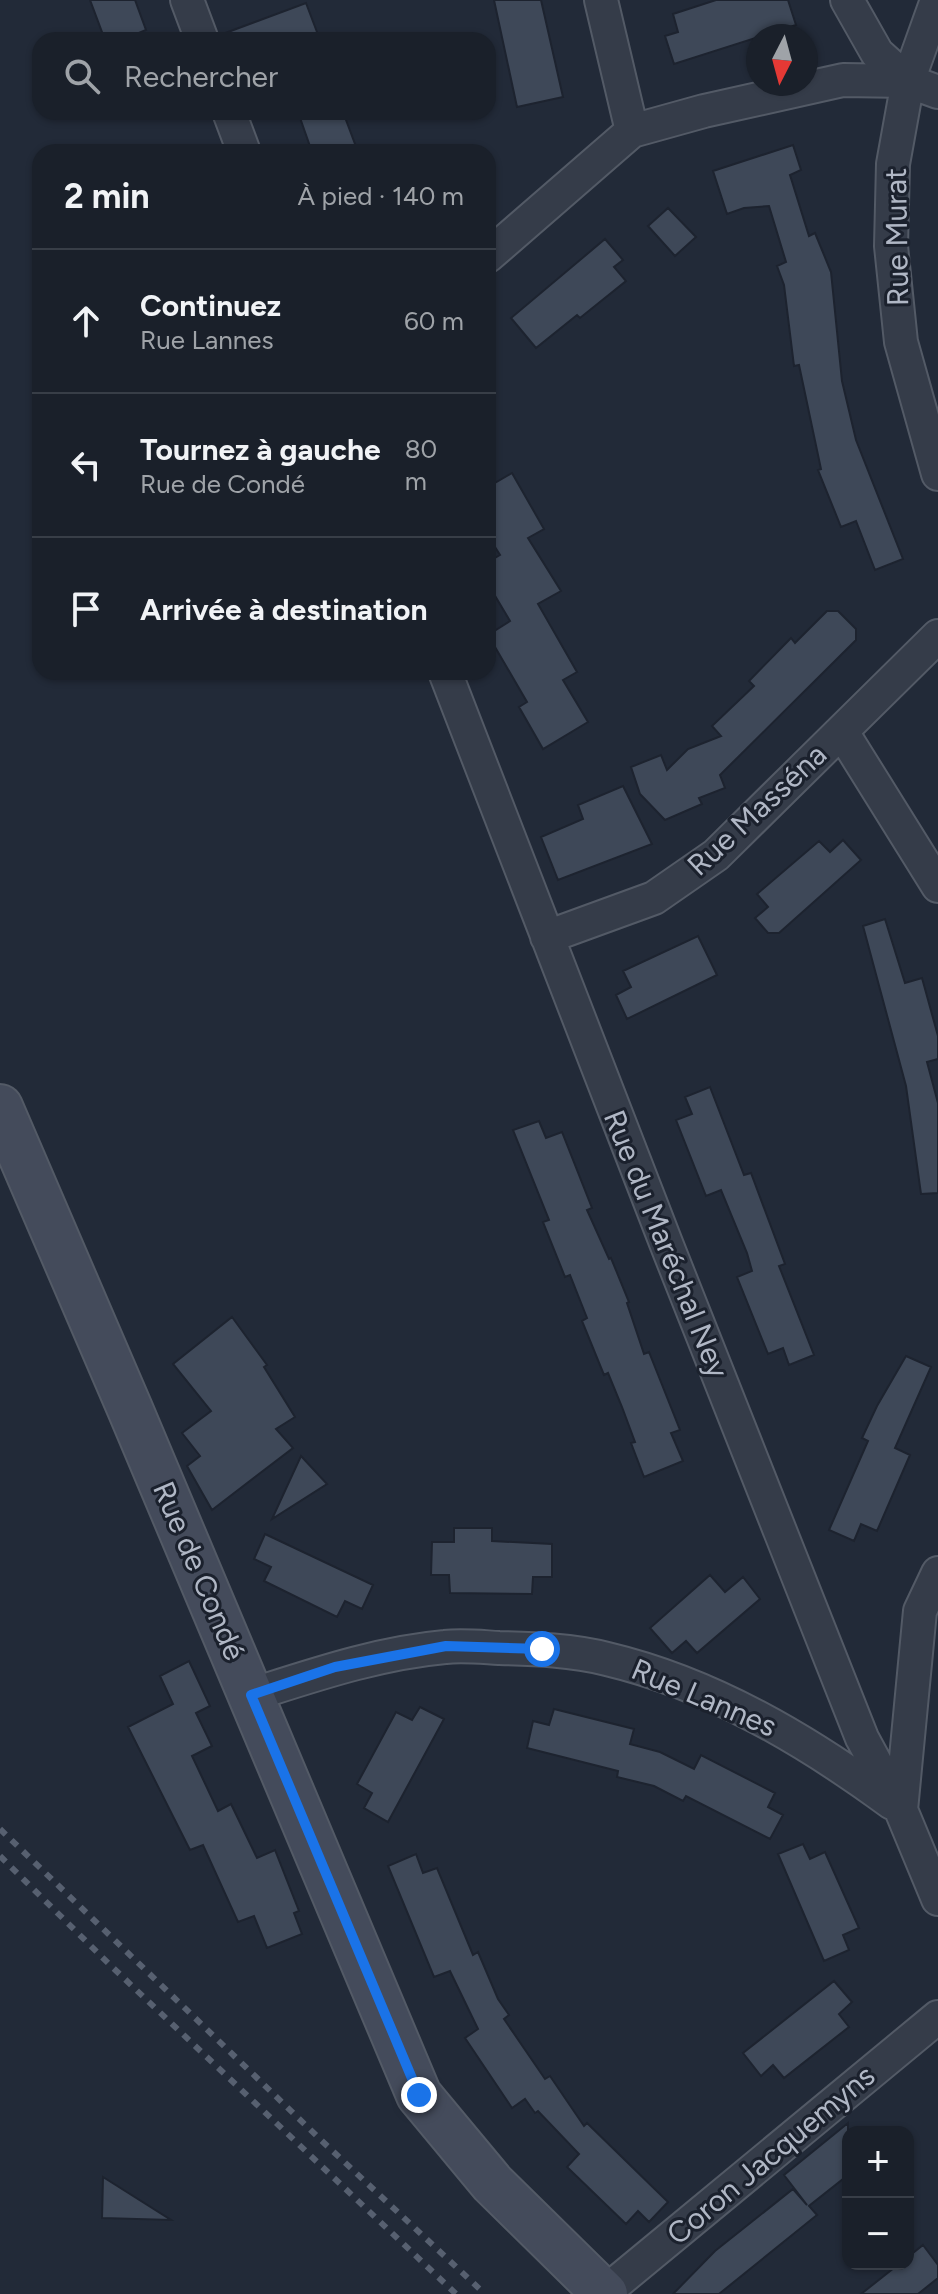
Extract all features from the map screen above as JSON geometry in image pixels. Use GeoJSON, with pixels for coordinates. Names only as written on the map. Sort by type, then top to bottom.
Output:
{"type":"FeatureCollection","features":[{"type":"Feature","properties":{"kind":"main road","name":"Rue de Condé"},"geometry":{"type":"LineString","coordinates":[[0,1107],[419,2095],[492,2183],[605,2294]]}},
{"type":"Feature","properties":{"kind":"street"},"geometry":{"type":"LineString","coordinates":[[187,0],[199,32]]}},
{"type":"Feature","properties":{"kind":"street"},"geometry":{"type":"LineString","coordinates":[[601,0],[632,131]]}},
{"type":"Feature","properties":{"kind":"street"},"geometry":{"type":"LineString","coordinates":[[847,0],[877,53],[908,81]]}},
{"type":"Feature","properties":{"kind":"street","name":"Rue Murat"},"geometry":{"type":"LineString","coordinates":[[937,0],[908,81],[893,164],[891,246],[901,342],[938,474]]}},
{"type":"Feature","properties":{"kind":"street"},"geometry":{"type":"LineString","coordinates":[[496,249],[632,131],[704,111],[843,80],[908,81],[938,92]]}},
{"type":"Feature","properties":{"kind":"street"},"geometry":{"type":"LineString","coordinates":[[232,120],[241,144]]}},
{"type":"Feature","properties":{"kind":"street","name":"Rue Masséna"},"geometry":{"type":"LineString","coordinates":[[547,937],[654,898],[716,855],[938,636]]}},
{"type":"Feature","properties":{"kind":"street","name":"Rue du Maréchal Ney"},"geometry":{"type":"LineString","coordinates":[[448,680],[862,1738],[901,1810],[938,1899]]}},
{"type":"Feature","properties":{"kind":"street"},"geometry":{"type":"LineString","coordinates":[[842,732],[938,886]]}},
{"type":"Feature","properties":{"kind":"street"},"geometry":{"type":"LineString","coordinates":[[901,1810],[920,1611],[938,1573]]}},
{"type":"Feature","properties":{"kind":"street","name":"Rue Lannes"},"geometry":{"type":"LineString","coordinates":[[251,1695],[335,1667],[446,1646],[542,1649],[605,1658],[668,1675],[779,1727],[836,1762],[901,1810]]}},
{"type":"Feature","properties":{"kind":"street","name":"Coron Jacquemyns"},"geometry":{"type":"LineString","coordinates":[[605,2294],[938,2017]]}},
{"type":"Feature","properties":{"kind":"building"},"geometry":{"type":"Polygon","coordinates":[[[90,0],[135,0],[146,30],[102,32],[90,0]]]}},
{"type":"Feature","properties":{"kind":"building"},"geometry":{"type":"Polygon","coordinates":[[[494,0],[541,0],[563,97],[517,107],[494,0]]]}},
{"type":"Feature","properties":{"kind":"building"},"geometry":{"type":"Polygon","coordinates":[[[716,0],[788,0],[796,24],[746,24],[746,41],[674,64],[665,36],[678,32],[673,14],[716,0]]]}},
{"type":"Feature","properties":{"kind":"building"},"geometry":{"type":"Polygon","coordinates":[[[306,3],[317,32],[228,32],[306,3]]]}},
{"type":"Feature","properties":{"kind":"building"},"geometry":{"type":"Polygon","coordinates":[[[301,120],[346,120],[355,144],[309,144],[301,120]]]}},
{"type":"Feature","properties":{"kind":"building"},"geometry":{"type":"Polygon","coordinates":[[[793,145],[801,170],[790,175],[809,236],[815,233],[831,272],[842,381],[856,440],[903,559],[875,570],[856,521],[841,527],[818,470],[821,469],[799,365],[794,366],[784,285],[777,266],[786,262],[769,206],[744,208],[727,214],[713,171],[793,145]]]}},
{"type":"Feature","properties":{"kind":"building"},"geometry":{"type":"Polygon","coordinates":[[[668,208],[696,237],[675,256],[648,226],[668,208]]]}},
{"type":"Feature","properties":{"kind":"building"},"geometry":{"type":"Polygon","coordinates":[[[605,239],[623,260],[614,267],[626,281],[536,348],[511,318],[605,239]]]}},
{"type":"Feature","properties":{"kind":"building"},"geometry":{"type":"Polygon","coordinates":[[[512,473],[544,529],[528,538],[561,591],[538,604],[577,672],[563,680],[588,722],[543,749],[519,707],[527,702],[496,649],[496,630],[510,621],[496,597],[496,557],[500,555],[496,549],[496,482],[512,473]]]}},
{"type":"Feature","properties":{"kind":"building"},"geometry":{"type":"Polygon","coordinates":[[[827,611],[838,611],[856,629],[856,640],[720,775],[725,788],[699,798],[702,804],[665,820],[640,794],[631,767],[661,755],[667,770],[688,749],[721,736],[712,726],[754,686],[749,681],[791,638],[795,643],[827,611]]]}},
{"type":"Feature","properties":{"kind":"building"},"geometry":{"type":"Polygon","coordinates":[[[623,786],[652,844],[558,880],[541,837],[583,819],[578,805],[623,786]]]}},
{"type":"Feature","properties":{"kind":"building"},"geometry":{"type":"Polygon","coordinates":[[[843,840],[861,860],[779,933],[768,933],[755,918],[768,907],[757,894],[819,841],[830,852],[843,840]]]}},
{"type":"Feature","properties":{"kind":"building"},"geometry":{"type":"Polygon","coordinates":[[[885,919],[905,983],[922,978],[938,1036],[938,1059],[927,1062],[938,1103],[938,1193],[921,1194],[906,1086],[863,926],[885,919]]]}},
{"type":"Feature","properties":{"kind":"building"},"geometry":{"type":"Polygon","coordinates":[[[698,936],[717,975],[627,1019],[616,995],[631,987],[623,971],[698,936]]]}},
{"type":"Feature","properties":{"kind":"building"},"geometry":{"type":"Polygon","coordinates":[[[710,1087],[744,1175],[751,1173],[785,1264],[779,1266],[814,1355],[789,1365],[783,1348],[768,1354],[737,1277],[752,1271],[747,1253],[721,1190],[706,1196],[676,1120],[692,1114],[685,1097],[710,1087]]]}},
{"type":"Feature","properties":{"kind":"building"},"geometry":{"type":"Polygon","coordinates":[[[539,1121],[546,1138],[562,1132],[592,1208],[587,1210],[629,1302],[644,1354],[649,1352],[680,1430],[671,1433],[683,1461],[644,1477],[622,1407],[608,1373],[604,1375],[582,1321],[587,1318],[570,1275],[565,1277],[543,1222],[549,1220],[513,1130],[539,1121]]]}},
{"type":"Feature","properties":{"kind":"building"},"geometry":{"type":"Polygon","coordinates":[[[232,1317],[267,1365],[264,1367],[295,1417],[276,1429],[293,1448],[212,1510],[187,1466],[200,1456],[182,1433],[211,1411],[173,1364],[232,1317]]]}},
{"type":"Feature","properties":{"kind":"building"},"geometry":{"type":"Polygon","coordinates":[[[906,1356],[931,1367],[895,1448],[910,1455],[877,1531],[861,1524],[854,1541],[829,1530],[868,1441],[862,1438],[906,1356]]]}},
{"type":"Feature","properties":{"kind":"building"},"geometry":{"type":"Polygon","coordinates":[[[301,1456],[327,1484],[272,1519],[301,1456]]]}},
{"type":"Feature","properties":{"kind":"building"},"geometry":{"type":"Polygon","coordinates":[[[454,1528],[492,1528],[492,1541],[552,1544],[552,1577],[533,1577],[532,1594],[450,1593],[449,1575],[431,1575],[432,1542],[454,1542],[454,1528]]]}},
{"type":"Feature","properties":{"kind":"building"},"geometry":{"type":"Polygon","coordinates":[[[265,1534],[373,1585],[362,1609],[345,1601],[337,1617],[264,1581],[271,1567],[254,1559],[265,1534]]]}},
{"type":"Feature","properties":{"kind":"building"},"geometry":{"type":"Polygon","coordinates":[[[710,1575],[725,1592],[743,1577],[760,1599],[697,1653],[686,1641],[672,1653],[650,1628],[710,1575]]]}},
{"type":"Feature","properties":{"kind":"building"},"geometry":{"type":"Polygon","coordinates":[[[189,1661],[210,1706],[196,1713],[212,1746],[192,1756],[218,1811],[231,1804],[257,1858],[275,1850],[299,1911],[294,1913],[302,1934],[267,1948],[254,1916],[238,1922],[203,1845],[190,1850],[128,1727],[173,1704],[160,1676],[189,1661]]]}},
{"type":"Feature","properties":{"kind":"building"},"geometry":{"type":"Polygon","coordinates":[[[420,1707],[444,1719],[388,1822],[364,1808],[372,1793],[357,1784],[396,1712],[412,1720],[420,1707]]]}},
{"type":"Feature","properties":{"kind":"building"},"geometry":{"type":"Polygon","coordinates":[[[554,1709],[634,1729],[630,1744],[660,1752],[694,1769],[701,1755],[775,1793],[768,1807],[783,1815],[770,1839],[686,1796],[683,1801],[654,1786],[617,1777],[618,1771],[527,1748],[533,1721],[549,1725],[554,1709]]]}},
{"type":"Feature","properties":{"kind":"building"},"geometry":{"type":"Polygon","coordinates":[[[803,1844],[810,1859],[825,1852],[859,1928],[843,1935],[849,1950],[824,1961],[778,1854],[803,1844]]]}},
{"type":"Feature","properties":{"kind":"building"},"geometry":{"type":"Polygon","coordinates":[[[416,1854],[423,1873],[437,1868],[473,1955],[478,1952],[498,1999],[509,2015],[504,2019],[545,2079],[550,2076],[584,2126],[587,2123],[668,2202],[649,2222],[638,2211],[626,2224],[567,2167],[579,2154],[538,2111],[535,2113],[525,2099],[512,2108],[465,2038],[478,2029],[450,1971],[434,1977],[388,1866],[416,1854]]]}},
{"type":"Feature","properties":{"kind":"building"},"geometry":{"type":"Polygon","coordinates":[[[834,1981],[852,2002],[839,2014],[849,2027],[784,2078],[773,2065],[761,2076],[743,2053],[834,1981]]]}},
{"type":"Feature","properties":{"kind":"building"},"geometry":{"type":"Polygon","coordinates":[[[842,2128],[842,2180],[809,2206],[817,2215],[719,2294],[673,2294],[715,2251],[793,2189],[807,2205],[784,2175],[842,2128]]]}},
{"type":"Feature","properties":{"kind":"building"},"geometry":{"type":"Polygon","coordinates":[[[103,2177],[171,2220],[102,2218],[103,2177]]]}},
{"type":"Feature","properties":{"kind":"building"},"geometry":{"type":"Polygon","coordinates":[[[923,2245],[938,2265],[938,2278],[918,2294],[861,2294],[891,2270],[914,2270],[914,2252],[923,2245]]]}},
{"type":"Feature","properties":{"kind":"railway"},"geometry":{"type":"LineString","coordinates":[[0,1829],[485,2294]]}},
{"type":"Feature","properties":{"kind":"railway"},"geometry":{"type":"LineString","coordinates":[[0,1856],[456,2294]]}},
{"type":"Feature","properties":{"kind":"route"},"geometry":{"type":"LineString","coordinates":[[419,2095],[251,1695],[335,1667],[446,1646],[542,1649]]}}]}
